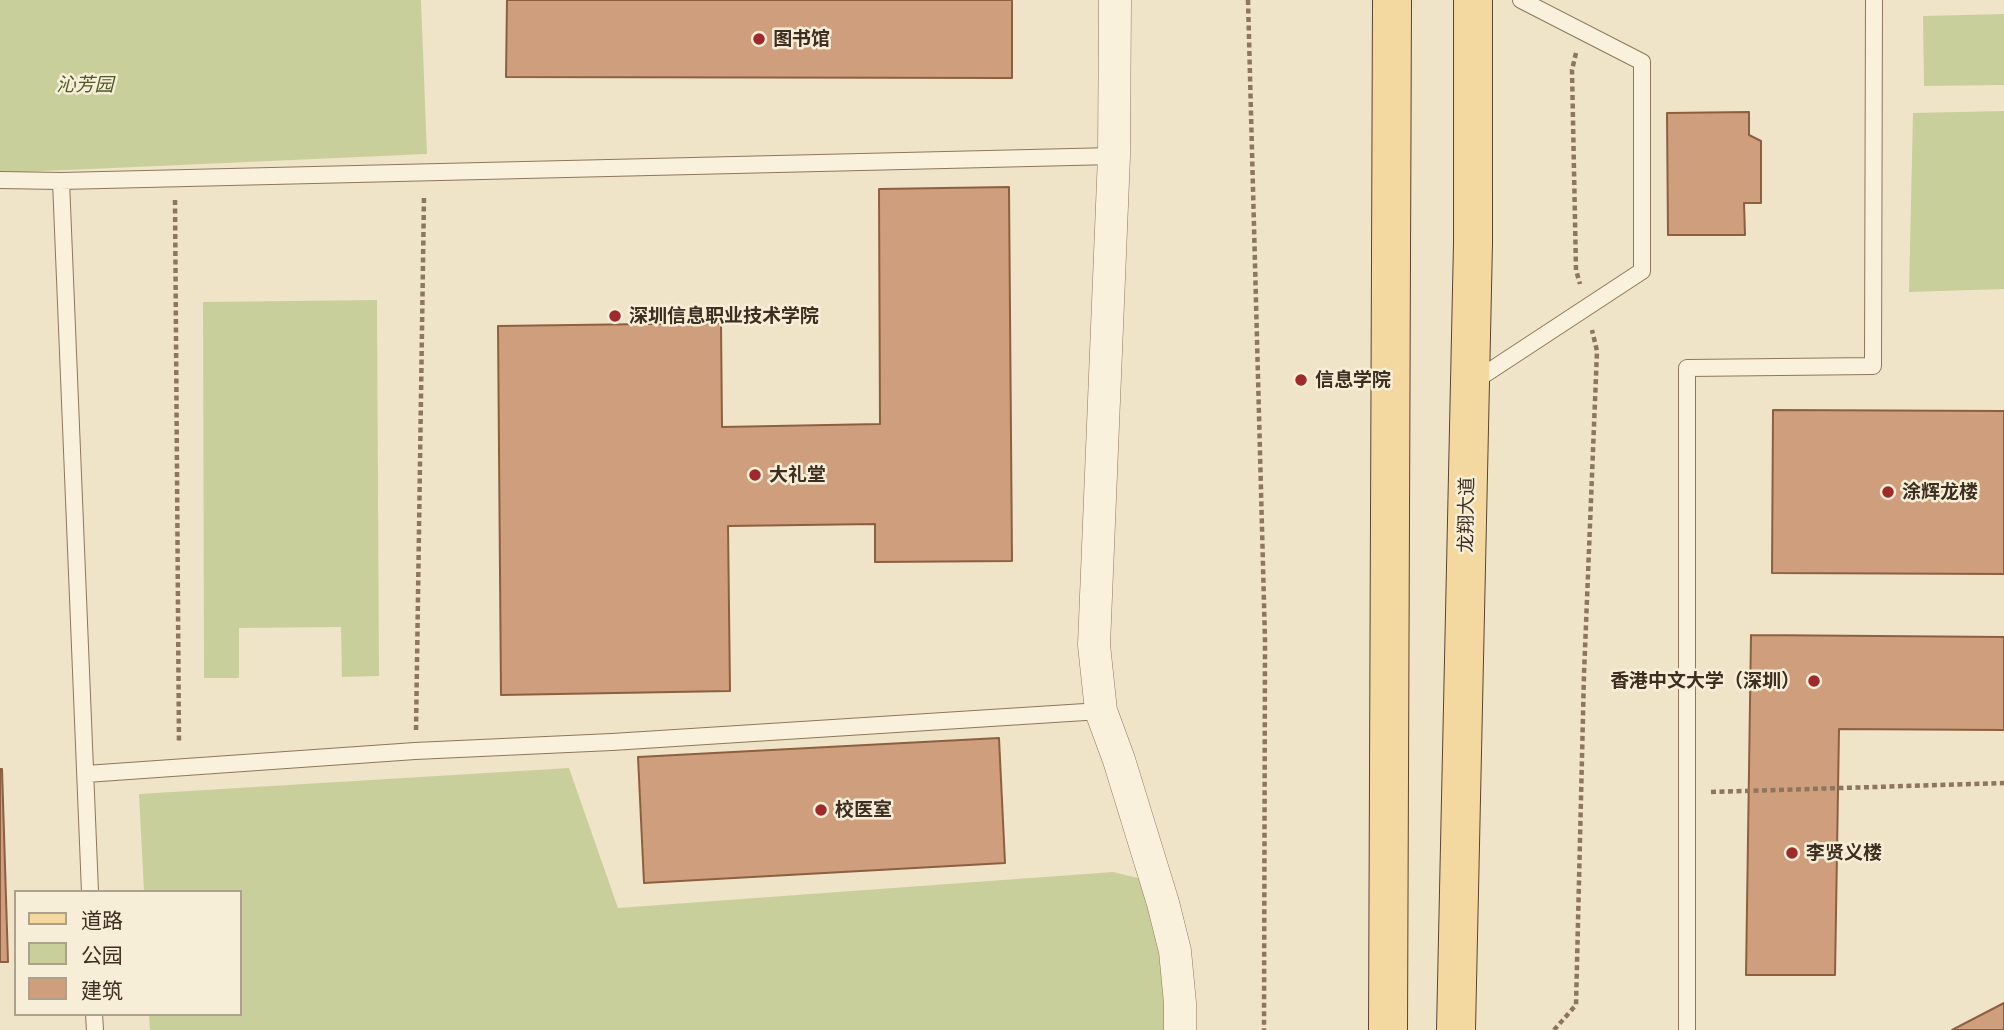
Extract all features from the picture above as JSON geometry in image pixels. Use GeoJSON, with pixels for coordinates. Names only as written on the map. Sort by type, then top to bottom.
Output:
{"type":"FeatureCollection","features":[{"type":"Feature","properties":{"kind":"main road"},"geometry":{"type":"LineString","coordinates":[[1388,1030],[1392,0]]}},
{"type":"Feature","properties":{"kind":"main road","name":"龙翔大道"},"geometry":{"type":"LineString","coordinates":[[1456,1030],[1471,383],[1473,0]]}},
{"type":"Feature","properties":{"kind":"street"},"geometry":{"type":"LineString","coordinates":[[1115,0],[1114,156],[1094,645],[1101,711],[1119,760],[1175,951],[1180,1030]]}},
{"type":"Feature","properties":{"kind":"lane"},"geometry":{"type":"LineString","coordinates":[[1471,383],[1642,271],[1642,62],[1521,0]]}},
{"type":"Feature","properties":{"kind":"lane"},"geometry":{"type":"LineString","coordinates":[[1687,1030],[1687,368],[1873,366],[1874,0]]}},
{"type":"Feature","properties":{"kind":"lane"},"geometry":{"type":"LineString","coordinates":[[0,180],[61,181],[1114,156]]}},
{"type":"Feature","properties":{"kind":"lane"},"geometry":{"type":"LineString","coordinates":[[61,181],[90,890]]}},
{"type":"Feature","properties":{"kind":"lane"},"geometry":{"type":"LineString","coordinates":[[86,774],[415,751],[612,742],[1101,711]]}},
{"type":"Feature","properties":{"kind":"path"},"geometry":{"type":"LineString","coordinates":[[1248,0],[1265,641],[1264,1030]]}},
{"type":"Feature","properties":{"kind":"path"},"geometry":{"type":"LineString","coordinates":[[1555,1030],[1576,1005],[1584,674],[1597,351],[1576,270],[1572,70],[1581,32]]}},
{"type":"Feature","properties":{"kind":"path"},"geometry":{"type":"LineString","coordinates":[[415,751],[424,172]]}},
{"type":"Feature","properties":{"kind":"path"},"geometry":{"type":"LineString","coordinates":[[175,178],[180,769]]}},
{"type":"Feature","properties":{"kind":"path"},"geometry":{"type":"LineString","coordinates":[[1687,793],[2004,783]]}},
{"type":"Feature","properties":{"kind":"green space","name":"沁芳园"},"geometry":{"type":"Polygon","coordinates":[[[0,0],[421,0],[427,154],[0,173],[0,0]]]}},
{"type":"Feature","properties":{"kind":"green space"},"geometry":{"type":"Polygon","coordinates":[[[2004,14],[2004,85],[1924,86],[1923,16],[2004,14]]]}},
{"type":"Feature","properties":{"kind":"green space"},"geometry":{"type":"Polygon","coordinates":[[[2004,111],[2004,289],[1909,292],[1913,113],[2004,111]]]}},
{"type":"Feature","properties":{"kind":"green space"},"geometry":{"type":"Polygon","coordinates":[[[377,300],[379,676],[342,677],[341,627],[239,628],[239,678],[204,678],[203,302],[377,300]]]}},
{"type":"Feature","properties":{"kind":"green space"},"geometry":{"type":"Polygon","coordinates":[[[569,768],[618,908],[1113,872],[1146,880],[1158,913],[1167,1030],[150,1030],[149,1016],[242,1016],[242,890],[144,890],[139,794],[569,768]]]}},
{"type":"Feature","properties":{"kind":"building","name":"图书馆"},"geometry":{"type":"Polygon","coordinates":[[[507,0],[1012,0],[1012,78],[506,77],[507,0]]]}},
{"type":"Feature","properties":{"kind":"building"},"geometry":{"type":"Polygon","coordinates":[[[1749,112],[1749,135],[1761,141],[1761,203],[1744,203],[1745,235],[1668,235],[1667,113],[1749,112]]]}},
{"type":"Feature","properties":{"kind":"building","name":"大礼堂"},"geometry":{"type":"Polygon","coordinates":[[[1009,187],[1012,561],[875,562],[875,524],[728,526],[730,691],[501,695],[498,326],[721,323],[722,427],[880,424],[879,189],[1009,187]]]}},
{"type":"Feature","properties":{"kind":"building","name":"涂辉龙楼"},"geometry":{"type":"Polygon","coordinates":[[[1773,410],[2004,411],[2004,574],[1772,573],[1773,410]]]}},
{"type":"Feature","properties":{"kind":"building","name":"李贤义楼"},"geometry":{"type":"Polygon","coordinates":[[[1751,635],[2004,637],[2004,730],[1839,729],[1835,975],[1746,975],[1751,635]]]}},
{"type":"Feature","properties":{"kind":"building","name":"校医室"},"geometry":{"type":"Polygon","coordinates":[[[999,738],[1005,863],[644,883],[638,757],[999,738]]]}},
{"type":"Feature","properties":{"kind":"building"},"geometry":{"type":"Polygon","coordinates":[[[2,769],[8,962],[0,962],[2,769]]]}},
{"type":"Feature","properties":{"kind":"building"},"geometry":{"type":"Polygon","coordinates":[[[2004,1003],[2004,1030],[1952,1030],[2004,1003]]]}},
{"type":"Feature","properties":{"kind":"place","name":"图书馆"},"geometry":{"type":"Point","coordinates":[759,39]}},
{"type":"Feature","properties":{"kind":"place","name":"深圳信息职业技术学院"},"geometry":{"type":"Point","coordinates":[615,316]}},
{"type":"Feature","properties":{"kind":"place","name":"信息学院"},"geometry":{"type":"Point","coordinates":[1301,380]}},
{"type":"Feature","properties":{"kind":"place","name":"大礼堂"},"geometry":{"type":"Point","coordinates":[755,475]}},
{"type":"Feature","properties":{"kind":"place","name":"涂辉龙楼"},"geometry":{"type":"Point","coordinates":[1888,492]}},
{"type":"Feature","properties":{"kind":"place","name":"香港中文大学（深圳）"},"geometry":{"type":"Point","coordinates":[1814,681]}},
{"type":"Feature","properties":{"kind":"place","name":"校医室"},"geometry":{"type":"Point","coordinates":[821,810]}},
{"type":"Feature","properties":{"kind":"place","name":"李贤义楼"},"geometry":{"type":"Point","coordinates":[1792,853]}}]}
